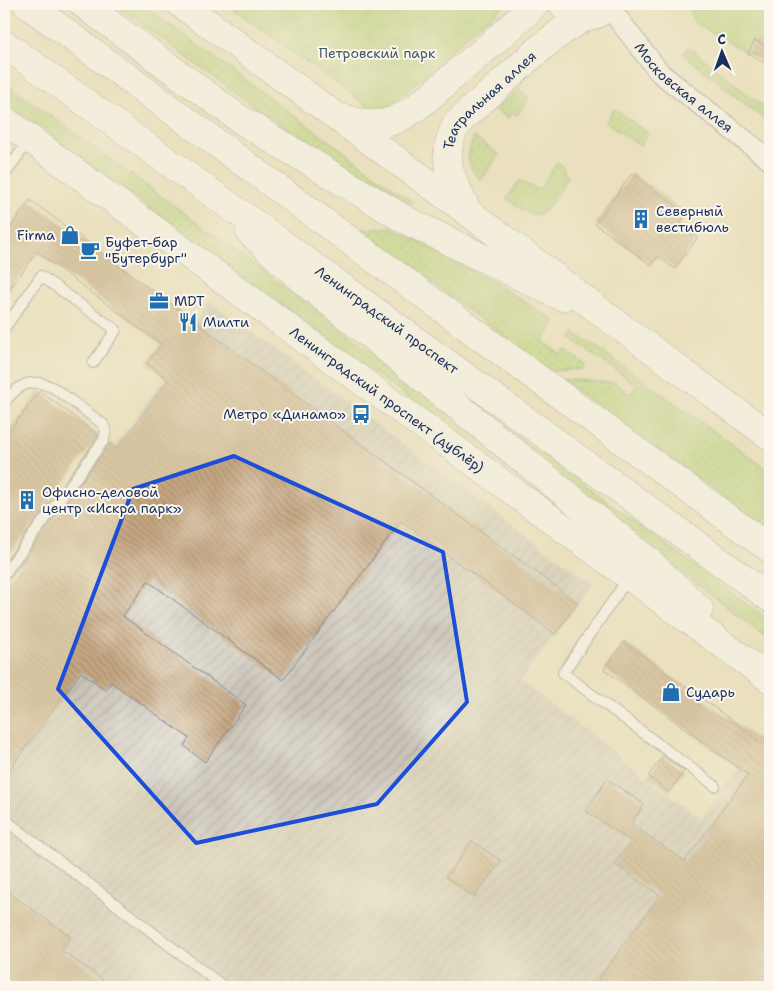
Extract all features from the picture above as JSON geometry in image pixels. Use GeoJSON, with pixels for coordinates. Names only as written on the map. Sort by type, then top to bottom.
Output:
{"type":"FeatureCollection","features":[{"type":"Feature","properties":{"kind":"main road"},"geometry":{"type":"LineString","coordinates":[[27,4],[770,549]]}},
{"type":"Feature","properties":{"kind":"main road"},"geometry":{"type":"LineString","coordinates":[[83,4],[241,120],[404,219],[621,327]]}},
{"type":"Feature","properties":{"kind":"main road"},"geometry":{"type":"LineString","coordinates":[[181,4],[468,212],[770,436]]}},
{"type":"Feature","properties":{"kind":"main road"},"geometry":{"type":"LineString","coordinates":[[336,116],[369,124],[391,122],[402,117],[520,20],[535,4]]}},
{"type":"Feature","properties":{"kind":"main road"},"geometry":{"type":"LineString","coordinates":[[562,4],[570,12],[581,16],[601,9]]}},
{"type":"Feature","properties":{"kind":"main road","name":"Театральная аллея"},"geometry":{"type":"LineString","coordinates":[[468,212],[450,173],[448,158],[450,142],[455,127],[466,115],[562,30],[601,9]]}},
{"type":"Feature","properties":{"kind":"main road","name":"Ленинградский проспект"},"geometry":{"type":"LineString","coordinates":[[4,44],[770,598]]}},
{"type":"Feature","properties":{"kind":"main road","name":"Ленинградский проспект (дублёр)"},"geometry":{"type":"LineString","coordinates":[[4,120],[770,677]]}},
{"type":"Feature","properties":{"kind":"main road"},"geometry":{"type":"LineString","coordinates":[[200,184],[301,280],[646,559],[770,677]]}},
{"type":"Feature","properties":{"kind":"street","name":"Московская аллея"},"geometry":{"type":"LineString","coordinates":[[601,9],[660,73],[770,160]]}},
{"type":"Feature","properties":{"kind":"lane"},"geometry":{"type":"LineString","coordinates":[[4,176],[30,139]]}},
{"type":"Feature","properties":{"kind":"lane"},"geometry":{"type":"LineString","coordinates":[[4,329],[41,276],[116,330],[93,363]]}},
{"type":"Feature","properties":{"kind":"lane"},"geometry":{"type":"LineString","coordinates":[[4,403],[22,385],[30,383],[45,384],[54,388],[103,424],[106,431],[104,440],[4,574]]}},
{"type":"Feature","properties":{"kind":"lane"},"geometry":{"type":"LineString","coordinates":[[630,576],[563,673],[715,786]]}},
{"type":"Feature","properties":{"kind":"lane"},"geometry":{"type":"LineString","coordinates":[[4,819],[224,987]]}},
{"type":"Feature","properties":{"kind":"highlighted area"},"geometry":{"type":"Polygon","coordinates":[[[234,456],[443,552],[467,702],[377,804],[196,843],[58,689],[133,489],[234,456]]]}},
{"type":"Feature","properties":{"kind":"shaded area"},"geometry":{"type":"Polygon","coordinates":[[[210,302],[593,584],[520,681],[701,818],[739,768],[770,791],[770,987],[4,987],[4,597],[165,378],[147,363],[161,344],[173,352],[210,302]]]}},
{"type":"Feature","properties":{"kind":"green space"},"geometry":{"type":"Polygon","coordinates":[[[114,4],[141,4],[413,202],[411,204],[337,160],[259,110],[114,4]]]}},
{"type":"Feature","properties":{"kind":"green space","name":"Петровский парк"},"geometry":{"type":"Polygon","coordinates":[[[227,4],[506,4],[475,28],[392,105],[381,110],[370,108],[227,4]]]}},
{"type":"Feature","properties":{"kind":"green space"},"geometry":{"type":"Polygon","coordinates":[[[691,4],[770,4],[770,66],[695,23],[691,15],[691,4]]]}},
{"type":"Feature","properties":{"kind":"green space"},"geometry":{"type":"Polygon","coordinates":[[[689,47],[770,112],[770,124],[683,54],[689,47]]]}},
{"type":"Feature","properties":{"kind":"green space"},"geometry":{"type":"Polygon","coordinates":[[[4,82],[356,340],[614,549],[4,101],[4,82]]]}},
{"type":"Feature","properties":{"kind":"green space"},"geometry":{"type":"Polygon","coordinates":[[[519,89],[528,97],[517,115],[511,112],[508,118],[495,110],[519,89]]]}},
{"type":"Feature","properties":{"kind":"green space"},"geometry":{"type":"Polygon","coordinates":[[[614,109],[648,133],[640,146],[606,122],[614,109]]]}},
{"type":"Feature","properties":{"kind":"green space"},"geometry":{"type":"Polygon","coordinates":[[[474,137],[499,154],[481,181],[472,170],[469,160],[474,137]]]}},
{"type":"Feature","properties":{"kind":"green space"},"geometry":{"type":"Polygon","coordinates":[[[557,162],[562,166],[568,177],[552,202],[542,212],[536,215],[531,214],[507,199],[519,181],[539,190],[557,162]]]}},
{"type":"Feature","properties":{"kind":"green space"},"geometry":{"type":"Polygon","coordinates":[[[392,227],[494,283],[555,321],[543,342],[561,355],[565,350],[586,365],[583,369],[550,371],[361,230],[392,227]]]}},
{"type":"Feature","properties":{"kind":"green space"},"geometry":{"type":"Polygon","coordinates":[[[574,333],[770,471],[770,531],[561,379],[615,383],[630,394],[637,385],[571,339],[574,333]]]}},
{"type":"Feature","properties":{"kind":"green space"},"geometry":{"type":"Polygon","coordinates":[[[490,416],[770,621],[770,641],[488,420],[490,416]]]}},
{"type":"Feature","properties":{"kind":"building"},"geometry":{"type":"Polygon","coordinates":[[[755,40],[770,49],[770,66],[748,53],[755,40]]]}},
{"type":"Feature","properties":{"kind":"building","name":"Cеверный вестибюль"},"geometry":{"type":"Polygon","coordinates":[[[632,173],[687,214],[679,225],[697,238],[675,269],[658,256],[651,265],[595,224],[632,173]]]}},
{"type":"Feature","properties":{"kind":"building"},"geometry":{"type":"Polygon","coordinates":[[[30,200],[578,603],[555,634],[401,521],[283,680],[148,581],[123,616],[246,705],[205,762],[184,746],[189,738],[111,682],[106,690],[81,672],[4,777],[4,581],[10,578],[110,443],[117,449],[168,380],[147,363],[161,344],[37,252],[4,297],[4,236],[30,200]]]}},
{"type":"Feature","properties":{"kind":"building","name":"Офисно-деловой центр «Искра парк»"},"geometry":{"type":"Polygon","coordinates":[[[40,391],[98,435],[98,437],[4,563],[4,438],[40,391]]]}},
{"type":"Feature","properties":{"kind":"building"},"geometry":{"type":"Polygon","coordinates":[[[624,642],[770,748],[770,987],[593,987],[660,895],[615,865],[631,841],[586,811],[607,779],[644,804],[631,824],[685,861],[748,775],[604,669],[624,642]]]}},
{"type":"Feature","properties":{"kind":"building"},"geometry":{"type":"Polygon","coordinates":[[[663,756],[684,771],[669,792],[648,776],[663,756]]]}},
{"type":"Feature","properties":{"kind":"building"},"geometry":{"type":"Polygon","coordinates":[[[472,841],[501,861],[475,897],[446,877],[472,841]]]}},
{"type":"Feature","properties":{"kind":"building"},"geometry":{"type":"Polygon","coordinates":[[[4,889],[71,937],[61,950],[113,987],[4,987],[4,889]]]}},
{"type":"Feature","properties":{"kind":"place","name":"Cеверный вестибюль"},"geometry":{"type":"Point","coordinates":[641,219]}},
{"type":"Feature","properties":{"kind":"place","name":"Firma"},"geometry":{"type":"Point","coordinates":[70,235]}},
{"type":"Feature","properties":{"kind":"place","name":"Буфет-бар \"Бутербург\""},"geometry":{"type":"Point","coordinates":[90,250]}},
{"type":"Feature","properties":{"kind":"place","name":"MDT"},"geometry":{"type":"Point","coordinates":[159,301]}},
{"type":"Feature","properties":{"kind":"place","name":"Милти"},"geometry":{"type":"Point","coordinates":[188,322]}},
{"type":"Feature","properties":{"kind":"place","name":"Метро «Динамо»"},"geometry":{"type":"Point","coordinates":[361,414]}},
{"type":"Feature","properties":{"kind":"place","name":"Офисно-деловой центр «Искра парк»"},"geometry":{"type":"Point","coordinates":[27,500]}},
{"type":"Feature","properties":{"kind":"place","name":"Сударь"},"geometry":{"type":"Point","coordinates":[671,692]}}]}
